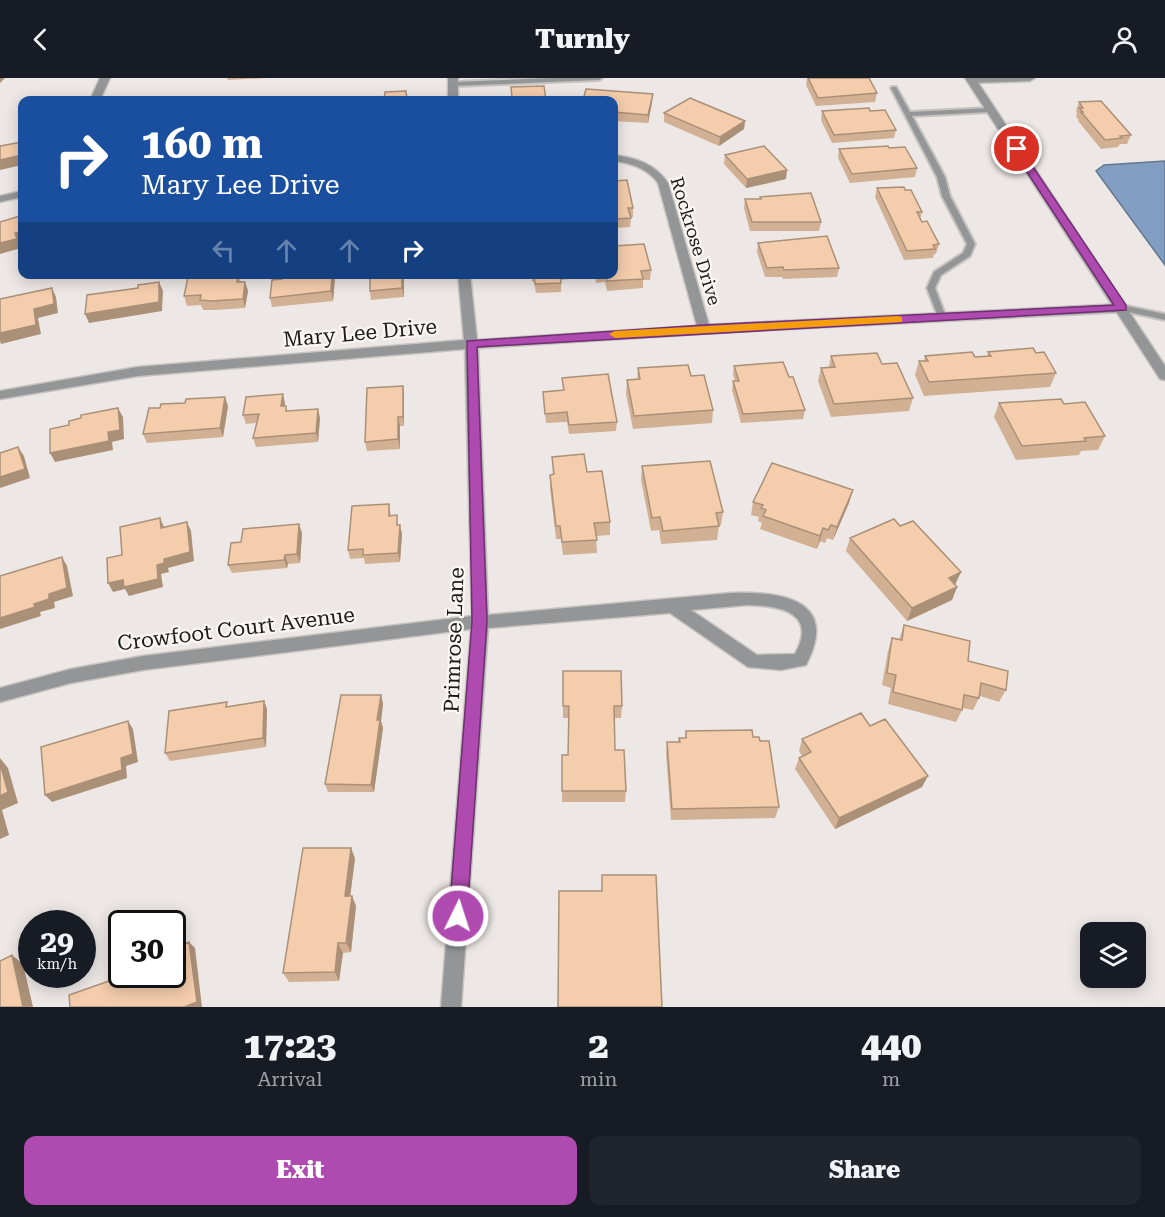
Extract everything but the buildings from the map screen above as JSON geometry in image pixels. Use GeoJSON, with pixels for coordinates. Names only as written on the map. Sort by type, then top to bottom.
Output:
{"type":"FeatureCollection","features":[{"type":"Feature","properties":{"kind":"street"},"geometry":{"type":"LineString","coordinates":[[97,96],[105,78]]}},
{"type":"Feature","properties":{"kind":"street"},"geometry":{"type":"LineString","coordinates":[[971,80],[1030,78]]}},
{"type":"Feature","properties":{"kind":"street"},"geometry":{"type":"LineString","coordinates":[[971,80],[1165,376]]}},
{"type":"Feature","properties":{"kind":"street","name":"Rockrose Drive"},"geometry":{"type":"LineString","coordinates":[[618,159],[646,166],[663,183],[704,329]]}},
{"type":"Feature","properties":{"kind":"street"},"geometry":{"type":"LineString","coordinates":[[0,199],[18,195]]}},
{"type":"Feature","properties":{"kind":"street","name":"Primrose Lane"},"geometry":{"type":"LineString","coordinates":[[451,1007],[480,621],[471,344],[464,279]]}},
{"type":"Feature","properties":{"kind":"street","name":"Mary Lee Drive"},"geometry":{"type":"LineString","coordinates":[[0,395],[121,373],[471,344],[704,329],[1122,308]]}},
{"type":"Feature","properties":{"kind":"street","name":"Crowfoot Court Avenue"},"geometry":{"type":"LineString","coordinates":[[0,695],[66,676],[108,668],[480,621],[674,607],[749,598],[781,602],[800,610],[809,626],[808,647],[800,660],[781,663],[754,662],[674,607]]}},
{"type":"Feature","properties":{"kind":"lane"},"geometry":{"type":"LineString","coordinates":[[453,81],[599,78]]}},
{"type":"Feature","properties":{"kind":"lane"},"geometry":{"type":"LineString","coordinates":[[894,88],[941,177],[946,196],[971,244],[966,254],[937,274],[931,288],[942,317]]}},
{"type":"Feature","properties":{"kind":"lane"},"geometry":{"type":"LineString","coordinates":[[908,114],[990,110]]}},
{"type":"Feature","properties":{"kind":"lane"},"geometry":{"type":"LineString","coordinates":[[1122,308],[1165,317]]}},
{"type":"Feature","properties":{"kind":"water"},"geometry":{"type":"Polygon","coordinates":[[[1165,161],[1165,265],[1096,171],[1104,165],[1165,161]]]}},
{"type":"Feature","properties":{"kind":"slow traffic"},"geometry":{"type":"LineString","coordinates":[[615,334],[898,319]]}},
{"type":"Feature","properties":{"kind":"route"},"geometry":{"type":"LineString","coordinates":[[458,916],[480,621],[471,344],[704,329],[1122,308],[1017,149]]}}]}
